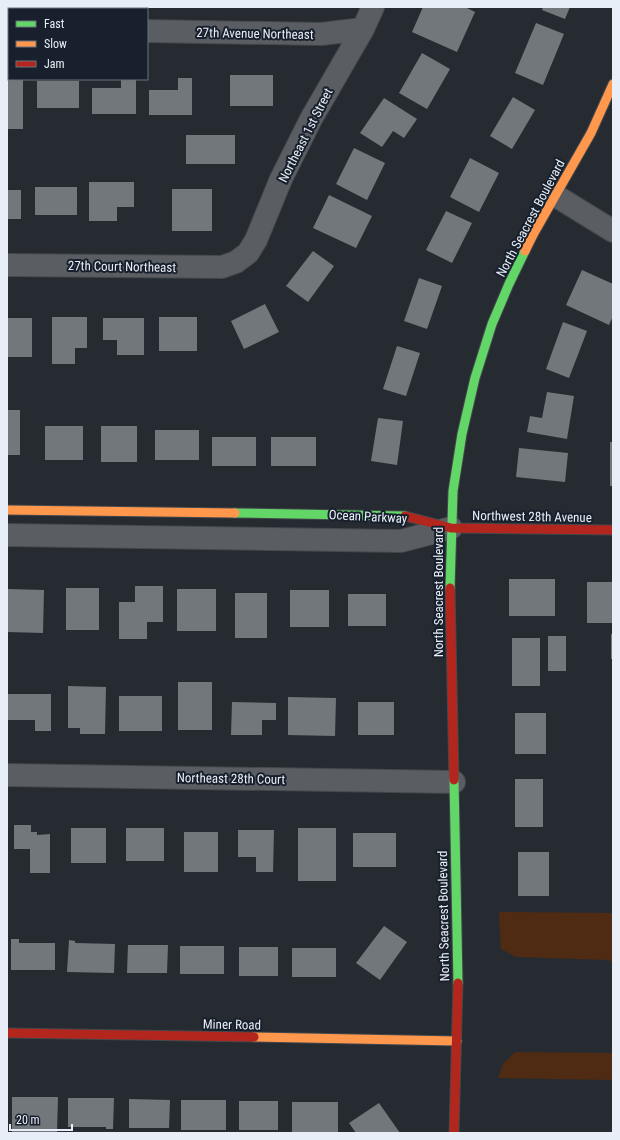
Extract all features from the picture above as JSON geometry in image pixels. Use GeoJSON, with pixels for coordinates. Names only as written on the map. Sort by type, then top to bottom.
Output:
{"type":"FeatureCollection","features":[{"type":"Feature","properties":{"kind":"street","name":"Northeast 1st Street"},"geometry":{"type":"LineString","coordinates":[[236,262],[248,253],[256,240],[281,179],[311,119],[363,29],[373,7]]}},
{"type":"Feature","properties":{"kind":"street","name":"27th Avenue Northeast"},"geometry":{"type":"LineString","coordinates":[[148,31],[321,34],[363,29]]}},
{"type":"Feature","properties":{"kind":"street","name":"North Seacrest Boulevard"},"geometry":{"type":"LineString","coordinates":[[454,1133],[458,979],[450,574],[453,491],[462,434],[475,378],[492,324],[509,284],[534,233],[591,133],[613,84]]}},
{"type":"Feature","properties":{"kind":"street"},"geometry":{"type":"LineString","coordinates":[[556,196],[613,231]]}},
{"type":"Feature","properties":{"kind":"street","name":"27th Court Northeast"},"geometry":{"type":"LineString","coordinates":[[7,265],[222,267],[236,262]]}},
{"type":"Feature","properties":{"kind":"street","name":"Ocean Parkway"},"geometry":{"type":"LineString","coordinates":[[7,510],[402,515],[451,528]]}},
{"type":"Feature","properties":{"kind":"street"},"geometry":{"type":"LineString","coordinates":[[64,536],[65,511]]}},
{"type":"Feature","properties":{"kind":"street","name":"Ocean Parkway"},"geometry":{"type":"LineString","coordinates":[[7,535],[401,541],[451,528]]}},
{"type":"Feature","properties":{"kind":"street","name":"Northwest 28th Avenue"},"geometry":{"type":"LineString","coordinates":[[451,528],[613,530]]}},
{"type":"Feature","properties":{"kind":"street","name":"Northeast 28th Court"},"geometry":{"type":"LineString","coordinates":[[7,775],[454,782]]}},
{"type":"Feature","properties":{"kind":"street","name":"Miner Road"},"geometry":{"type":"LineString","coordinates":[[7,1033],[457,1041]]}},
{"type":"Feature","properties":{"kind":"shaded area"},"geometry":{"type":"Polygon","coordinates":[[[499,912],[613,913],[613,962],[608,960],[516,957],[501,949],[499,912]]]}},
{"type":"Feature","properties":{"kind":"shaded area"},"geometry":{"type":"Polygon","coordinates":[[[515,1052],[613,1053],[613,1080],[498,1078],[503,1064],[515,1052]]]}},
{"type":"Feature","properties":{"kind":"building"},"geometry":{"type":"Polygon","coordinates":[[[423,7],[465,7],[475,12],[457,52],[412,32],[423,7]]]}},
{"type":"Feature","properties":{"kind":"building"},"geometry":{"type":"Polygon","coordinates":[[[543,7],[570,7],[565,19],[542,10],[543,7]]]}},
{"type":"Feature","properties":{"kind":"building"},"geometry":{"type":"Polygon","coordinates":[[[536,23],[564,34],[543,85],[515,73],[536,23]]]}},
{"type":"Feature","properties":{"kind":"building"},"geometry":{"type":"Polygon","coordinates":[[[422,53],[450,69],[427,109],[399,93],[422,53]]]}},
{"type":"Feature","properties":{"kind":"building"},"geometry":{"type":"Polygon","coordinates":[[[8,75],[8,80],[23,80],[23,129],[7,129],[8,75]]]}},
{"type":"Feature","properties":{"kind":"building"},"geometry":{"type":"Polygon","coordinates":[[[230,75],[273,75],[273,106],[230,106],[230,75]]]}},
{"type":"Feature","properties":{"kind":"building"},"geometry":{"type":"Polygon","coordinates":[[[178,78],[192,78],[192,115],[149,115],[149,90],[178,90],[178,78]]]}},
{"type":"Feature","properties":{"kind":"building"},"geometry":{"type":"Polygon","coordinates":[[[121,80],[136,80],[136,114],[92,114],[92,88],[121,88],[121,80]]]}},
{"type":"Feature","properties":{"kind":"building"},"geometry":{"type":"Polygon","coordinates":[[[37,81],[79,81],[79,108],[37,108],[37,81]]]}},
{"type":"Feature","properties":{"kind":"building"},"geometry":{"type":"Polygon","coordinates":[[[513,97],[535,110],[512,149],[490,136],[513,97]]]}},
{"type":"Feature","properties":{"kind":"building"},"geometry":{"type":"Polygon","coordinates":[[[384,98],[417,119],[404,138],[393,131],[382,147],[360,133],[384,98]]]}},
{"type":"Feature","properties":{"kind":"building"},"geometry":{"type":"Polygon","coordinates":[[[186,135],[235,135],[235,164],[186,164],[186,135]]]}},
{"type":"Feature","properties":{"kind":"building"},"geometry":{"type":"Polygon","coordinates":[[[354,148],[385,163],[367,200],[336,184],[354,148]]]}},
{"type":"Feature","properties":{"kind":"building"},"geometry":{"type":"Polygon","coordinates":[[[470,158],[499,173],[479,212],[450,197],[470,158]]]}},
{"type":"Feature","properties":{"kind":"building"},"geometry":{"type":"Polygon","coordinates":[[[89,182],[134,182],[134,207],[117,207],[117,221],[89,221],[89,182]]]}},
{"type":"Feature","properties":{"kind":"building"},"geometry":{"type":"Polygon","coordinates":[[[35,187],[77,187],[77,215],[35,215],[35,187]]]}},
{"type":"Feature","properties":{"kind":"building"},"geometry":{"type":"Polygon","coordinates":[[[172,189],[212,189],[212,231],[172,231],[172,189]]]}},
{"type":"Feature","properties":{"kind":"building"},"geometry":{"type":"Polygon","coordinates":[[[7,190],[21,190],[21,219],[7,219],[7,190]]]}},
{"type":"Feature","properties":{"kind":"building"},"geometry":{"type":"Polygon","coordinates":[[[329,195],[372,216],[356,248],[313,228],[329,195]]]}},
{"type":"Feature","properties":{"kind":"building"},"geometry":{"type":"Polygon","coordinates":[[[446,211],[472,223],[452,263],[426,250],[446,211]]]}},
{"type":"Feature","properties":{"kind":"building"},"geometry":{"type":"Polygon","coordinates":[[[313,251],[334,266],[308,302],[286,286],[313,251]]]}},
{"type":"Feature","properties":{"kind":"building"},"geometry":{"type":"Polygon","coordinates":[[[582,270],[613,284],[613,316],[609,325],[566,305],[582,270]]]}},
{"type":"Feature","properties":{"kind":"building"},"geometry":{"type":"Polygon","coordinates":[[[419,278],[442,286],[427,329],[404,321],[419,278]]]}},
{"type":"Feature","properties":{"kind":"building"},"geometry":{"type":"Polygon","coordinates":[[[265,304],[279,332],[244,349],[231,321],[265,304]]]}},
{"type":"Feature","properties":{"kind":"building"},"geometry":{"type":"Polygon","coordinates":[[[52,317],[87,317],[87,348],[75,348],[75,364],[52,364],[52,317]]]}},
{"type":"Feature","properties":{"kind":"building"},"geometry":{"type":"Polygon","coordinates":[[[159,317],[197,317],[197,351],[159,351],[159,317]]]}},
{"type":"Feature","properties":{"kind":"building"},"geometry":{"type":"Polygon","coordinates":[[[7,318],[32,318],[32,357],[7,357],[7,318]]]}},
{"type":"Feature","properties":{"kind":"building"},"geometry":{"type":"Polygon","coordinates":[[[103,318],[144,318],[144,355],[117,355],[117,340],[103,340],[103,318]]]}},
{"type":"Feature","properties":{"kind":"building"},"geometry":{"type":"Polygon","coordinates":[[[563,322],[587,331],[569,378],[546,369],[563,322]]]}},
{"type":"Feature","properties":{"kind":"building"},"geometry":{"type":"Polygon","coordinates":[[[397,346],[420,353],[406,396],[383,389],[397,346]]]}},
{"type":"Feature","properties":{"kind":"building"},"geometry":{"type":"Polygon","coordinates":[[[547,392],[574,396],[567,439],[527,432],[530,416],[542,418],[547,392]]]}},
{"type":"Feature","properties":{"kind":"building"},"geometry":{"type":"Polygon","coordinates":[[[7,410],[20,410],[20,455],[7,455],[7,410]]]}},
{"type":"Feature","properties":{"kind":"building"},"geometry":{"type":"Polygon","coordinates":[[[378,418],[403,421],[397,465],[371,461],[378,418]]]}},
{"type":"Feature","properties":{"kind":"building"},"geometry":{"type":"Polygon","coordinates":[[[45,426],[83,426],[83,460],[45,460],[45,426]]]}},
{"type":"Feature","properties":{"kind":"building"},"geometry":{"type":"Polygon","coordinates":[[[101,426],[137,426],[137,462],[101,462],[101,426]]]}},
{"type":"Feature","properties":{"kind":"building"},"geometry":{"type":"Polygon","coordinates":[[[155,430],[199,430],[199,460],[155,460],[155,430]]]}},
{"type":"Feature","properties":{"kind":"building"},"geometry":{"type":"Polygon","coordinates":[[[212,437],[256,437],[256,466],[212,466],[212,437]]]}},
{"type":"Feature","properties":{"kind":"building"},"geometry":{"type":"Polygon","coordinates":[[[271,437],[316,437],[316,466],[271,466],[271,437]]]}},
{"type":"Feature","properties":{"kind":"building"},"geometry":{"type":"Polygon","coordinates":[[[610,442],[613,442],[613,486],[610,486],[610,442]]]}},
{"type":"Feature","properties":{"kind":"building"},"geometry":{"type":"Polygon","coordinates":[[[519,448],[568,453],[565,482],[516,477],[519,448]]]}},
{"type":"Feature","properties":{"kind":"building"},"geometry":{"type":"Polygon","coordinates":[[[509,579],[555,579],[555,616],[509,616],[509,579]]]}},
{"type":"Feature","properties":{"kind":"building"},"geometry":{"type":"Polygon","coordinates":[[[587,582],[613,582],[613,623],[587,623],[587,582]]]}},
{"type":"Feature","properties":{"kind":"building"},"geometry":{"type":"Polygon","coordinates":[[[135,586],[163,586],[163,622],[147,622],[147,639],[119,639],[119,602],[135,602],[135,586]]]}},
{"type":"Feature","properties":{"kind":"building"},"geometry":{"type":"Polygon","coordinates":[[[66,588],[99,588],[99,630],[66,630],[66,588]]]}},
{"type":"Feature","properties":{"kind":"building"},"geometry":{"type":"Polygon","coordinates":[[[8,589],[44,590],[43,633],[7,632],[8,589]]]}},
{"type":"Feature","properties":{"kind":"building"},"geometry":{"type":"Polygon","coordinates":[[[177,589],[216,589],[216,631],[177,631],[177,589]]]}},
{"type":"Feature","properties":{"kind":"building"},"geometry":{"type":"Polygon","coordinates":[[[290,590],[329,590],[329,627],[290,627],[290,590]]]}},
{"type":"Feature","properties":{"kind":"building"},"geometry":{"type":"Polygon","coordinates":[[[235,593],[267,593],[267,638],[235,638],[235,593]]]}},
{"type":"Feature","properties":{"kind":"building"},"geometry":{"type":"Polygon","coordinates":[[[348,594],[386,594],[386,626],[348,626],[348,594]]]}},
{"type":"Feature","properties":{"kind":"building"},"geometry":{"type":"Polygon","coordinates":[[[611,634],[613,634],[613,659],[611,659],[611,634]]]}},
{"type":"Feature","properties":{"kind":"building"},"geometry":{"type":"Polygon","coordinates":[[[548,636],[566,636],[566,671],[548,671],[548,636]]]}},
{"type":"Feature","properties":{"kind":"building"},"geometry":{"type":"Polygon","coordinates":[[[512,638],[540,638],[540,686],[512,686],[512,638]]]}},
{"type":"Feature","properties":{"kind":"building"},"geometry":{"type":"Polygon","coordinates":[[[178,682],[212,682],[212,730],[178,730],[178,682]]]}},
{"type":"Feature","properties":{"kind":"building"},"geometry":{"type":"Polygon","coordinates":[[[68,686],[106,687],[105,734],[80,734],[80,728],[68,728],[68,686]]]}},
{"type":"Feature","properties":{"kind":"building"},"geometry":{"type":"Polygon","coordinates":[[[7,694],[51,694],[51,731],[35,731],[35,720],[7,720],[7,694]]]}},
{"type":"Feature","properties":{"kind":"building"},"geometry":{"type":"Polygon","coordinates":[[[119,696],[162,696],[162,731],[119,731],[119,696]]]}},
{"type":"Feature","properties":{"kind":"building"},"geometry":{"type":"Polygon","coordinates":[[[288,697],[336,698],[335,736],[288,735],[288,697]]]}},
{"type":"Feature","properties":{"kind":"building"},"geometry":{"type":"Polygon","coordinates":[[[232,702],[276,703],[276,720],[262,720],[262,735],[231,735],[232,702]]]}},
{"type":"Feature","properties":{"kind":"building"},"geometry":{"type":"Polygon","coordinates":[[[358,702],[394,702],[394,735],[358,735],[358,702]]]}},
{"type":"Feature","properties":{"kind":"building"},"geometry":{"type":"Polygon","coordinates":[[[515,713],[546,713],[546,754],[515,754],[515,713]]]}},
{"type":"Feature","properties":{"kind":"building"},"geometry":{"type":"Polygon","coordinates":[[[515,779],[543,779],[543,827],[515,827],[515,779]]]}},
{"type":"Feature","properties":{"kind":"building"},"geometry":{"type":"Polygon","coordinates":[[[14,825],[31,825],[31,832],[37,832],[37,835],[50,834],[50,873],[30,873],[30,849],[14,849],[14,825]]]}},
{"type":"Feature","properties":{"kind":"building"},"geometry":{"type":"Polygon","coordinates":[[[71,828],[106,828],[106,863],[71,863],[71,828]]]}},
{"type":"Feature","properties":{"kind":"building"},"geometry":{"type":"Polygon","coordinates":[[[126,828],[164,828],[164,861],[126,861],[126,828]]]}},
{"type":"Feature","properties":{"kind":"building"},"geometry":{"type":"Polygon","coordinates":[[[298,828],[336,828],[336,881],[298,881],[298,828]]]}},
{"type":"Feature","properties":{"kind":"building"},"geometry":{"type":"Polygon","coordinates":[[[238,830],[274,830],[273,872],[256,872],[256,857],[238,857],[238,830]]]}},
{"type":"Feature","properties":{"kind":"building"},"geometry":{"type":"Polygon","coordinates":[[[184,832],[218,832],[218,872],[184,872],[184,832]]]}},
{"type":"Feature","properties":{"kind":"building"},"geometry":{"type":"Polygon","coordinates":[[[353,833],[396,833],[396,867],[353,867],[353,833]]]}},
{"type":"Feature","properties":{"kind":"building"},"geometry":{"type":"Polygon","coordinates":[[[518,852],[549,852],[549,896],[518,896],[518,852]]]}},
{"type":"Feature","properties":{"kind":"building"},"geometry":{"type":"Polygon","coordinates":[[[384,926],[407,942],[380,980],[356,963],[384,926]]]}},
{"type":"Feature","properties":{"kind":"building"},"geometry":{"type":"Polygon","coordinates":[[[11,939],[19,939],[19,943],[55,943],[55,970],[11,970],[11,939]]]}},
{"type":"Feature","properties":{"kind":"building"},"geometry":{"type":"Polygon","coordinates":[[[69,940],[75,941],[75,943],[115,944],[114,973],[67,972],[69,940]]]}},
{"type":"Feature","properties":{"kind":"building"},"geometry":{"type":"Polygon","coordinates":[[[128,945],[168,945],[167,973],[127,973],[128,945]]]}},
{"type":"Feature","properties":{"kind":"building"},"geometry":{"type":"Polygon","coordinates":[[[180,946],[224,946],[224,974],[180,974],[180,946]]]}},
{"type":"Feature","properties":{"kind":"building"},"geometry":{"type":"Polygon","coordinates":[[[239,947],[278,947],[278,976],[239,976],[239,947]]]}},
{"type":"Feature","properties":{"kind":"building"},"geometry":{"type":"Polygon","coordinates":[[[292,948],[336,948],[336,977],[292,977],[292,948]]]}},
{"type":"Feature","properties":{"kind":"building"},"geometry":{"type":"Polygon","coordinates":[[[12,1097],[58,1097],[57,1133],[12,1133],[12,1097]]]}},
{"type":"Feature","properties":{"kind":"building"},"geometry":{"type":"Polygon","coordinates":[[[68,1098],[114,1098],[113,1129],[106,1129],[106,1127],[68,1127],[68,1098]]]}},
{"type":"Feature","properties":{"kind":"building"},"geometry":{"type":"Polygon","coordinates":[[[129,1099],[170,1100],[169,1128],[129,1128],[129,1099]]]}},
{"type":"Feature","properties":{"kind":"building"},"geometry":{"type":"Polygon","coordinates":[[[181,1100],[226,1100],[226,1130],[181,1130],[181,1100]]]}},
{"type":"Feature","properties":{"kind":"building"},"geometry":{"type":"Polygon","coordinates":[[[239,1101],[278,1101],[278,1130],[239,1130],[239,1101]]]}},
{"type":"Feature","properties":{"kind":"building"},"geometry":{"type":"Polygon","coordinates":[[[292,1102],[338,1102],[338,1133],[292,1133],[292,1102]]]}},
{"type":"Feature","properties":{"kind":"building"},"geometry":{"type":"Polygon","coordinates":[[[379,1103],[400,1133],[356,1133],[349,1123],[379,1103]]]}},
{"type":"Feature","properties":{"kind":"traffic: fast"},"geometry":{"type":"LineString","coordinates":[[450,588],[453,491],[462,434],[475,378],[492,324],[525,251]]}},
{"type":"Feature","properties":{"kind":"traffic: fast"},"geometry":{"type":"LineString","coordinates":[[235,513],[405,516]]}},
{"type":"Feature","properties":{"kind":"traffic: fast"},"geometry":{"type":"LineString","coordinates":[[454,780],[458,983]]}},
{"type":"Feature","properties":{"kind":"traffic: slow"},"geometry":{"type":"LineString","coordinates":[[525,251],[591,133],[613,84]]}},
{"type":"Feature","properties":{"kind":"traffic: slow"},"geometry":{"type":"LineString","coordinates":[[7,510],[235,513]]}},
{"type":"Feature","properties":{"kind":"traffic: slow"},"geometry":{"type":"LineString","coordinates":[[254,1037],[457,1041]]}},
{"type":"Feature","properties":{"kind":"traffic: jam"},"geometry":{"type":"LineString","coordinates":[[405,516],[451,528],[613,530]]}},
{"type":"Feature","properties":{"kind":"traffic: jam"},"geometry":{"type":"LineString","coordinates":[[450,588],[454,780]]}},
{"type":"Feature","properties":{"kind":"traffic: jam"},"geometry":{"type":"LineString","coordinates":[[454,1133],[458,983]]}},
{"type":"Feature","properties":{"kind":"traffic: jam"},"geometry":{"type":"LineString","coordinates":[[7,1033],[254,1037]]}}]}
